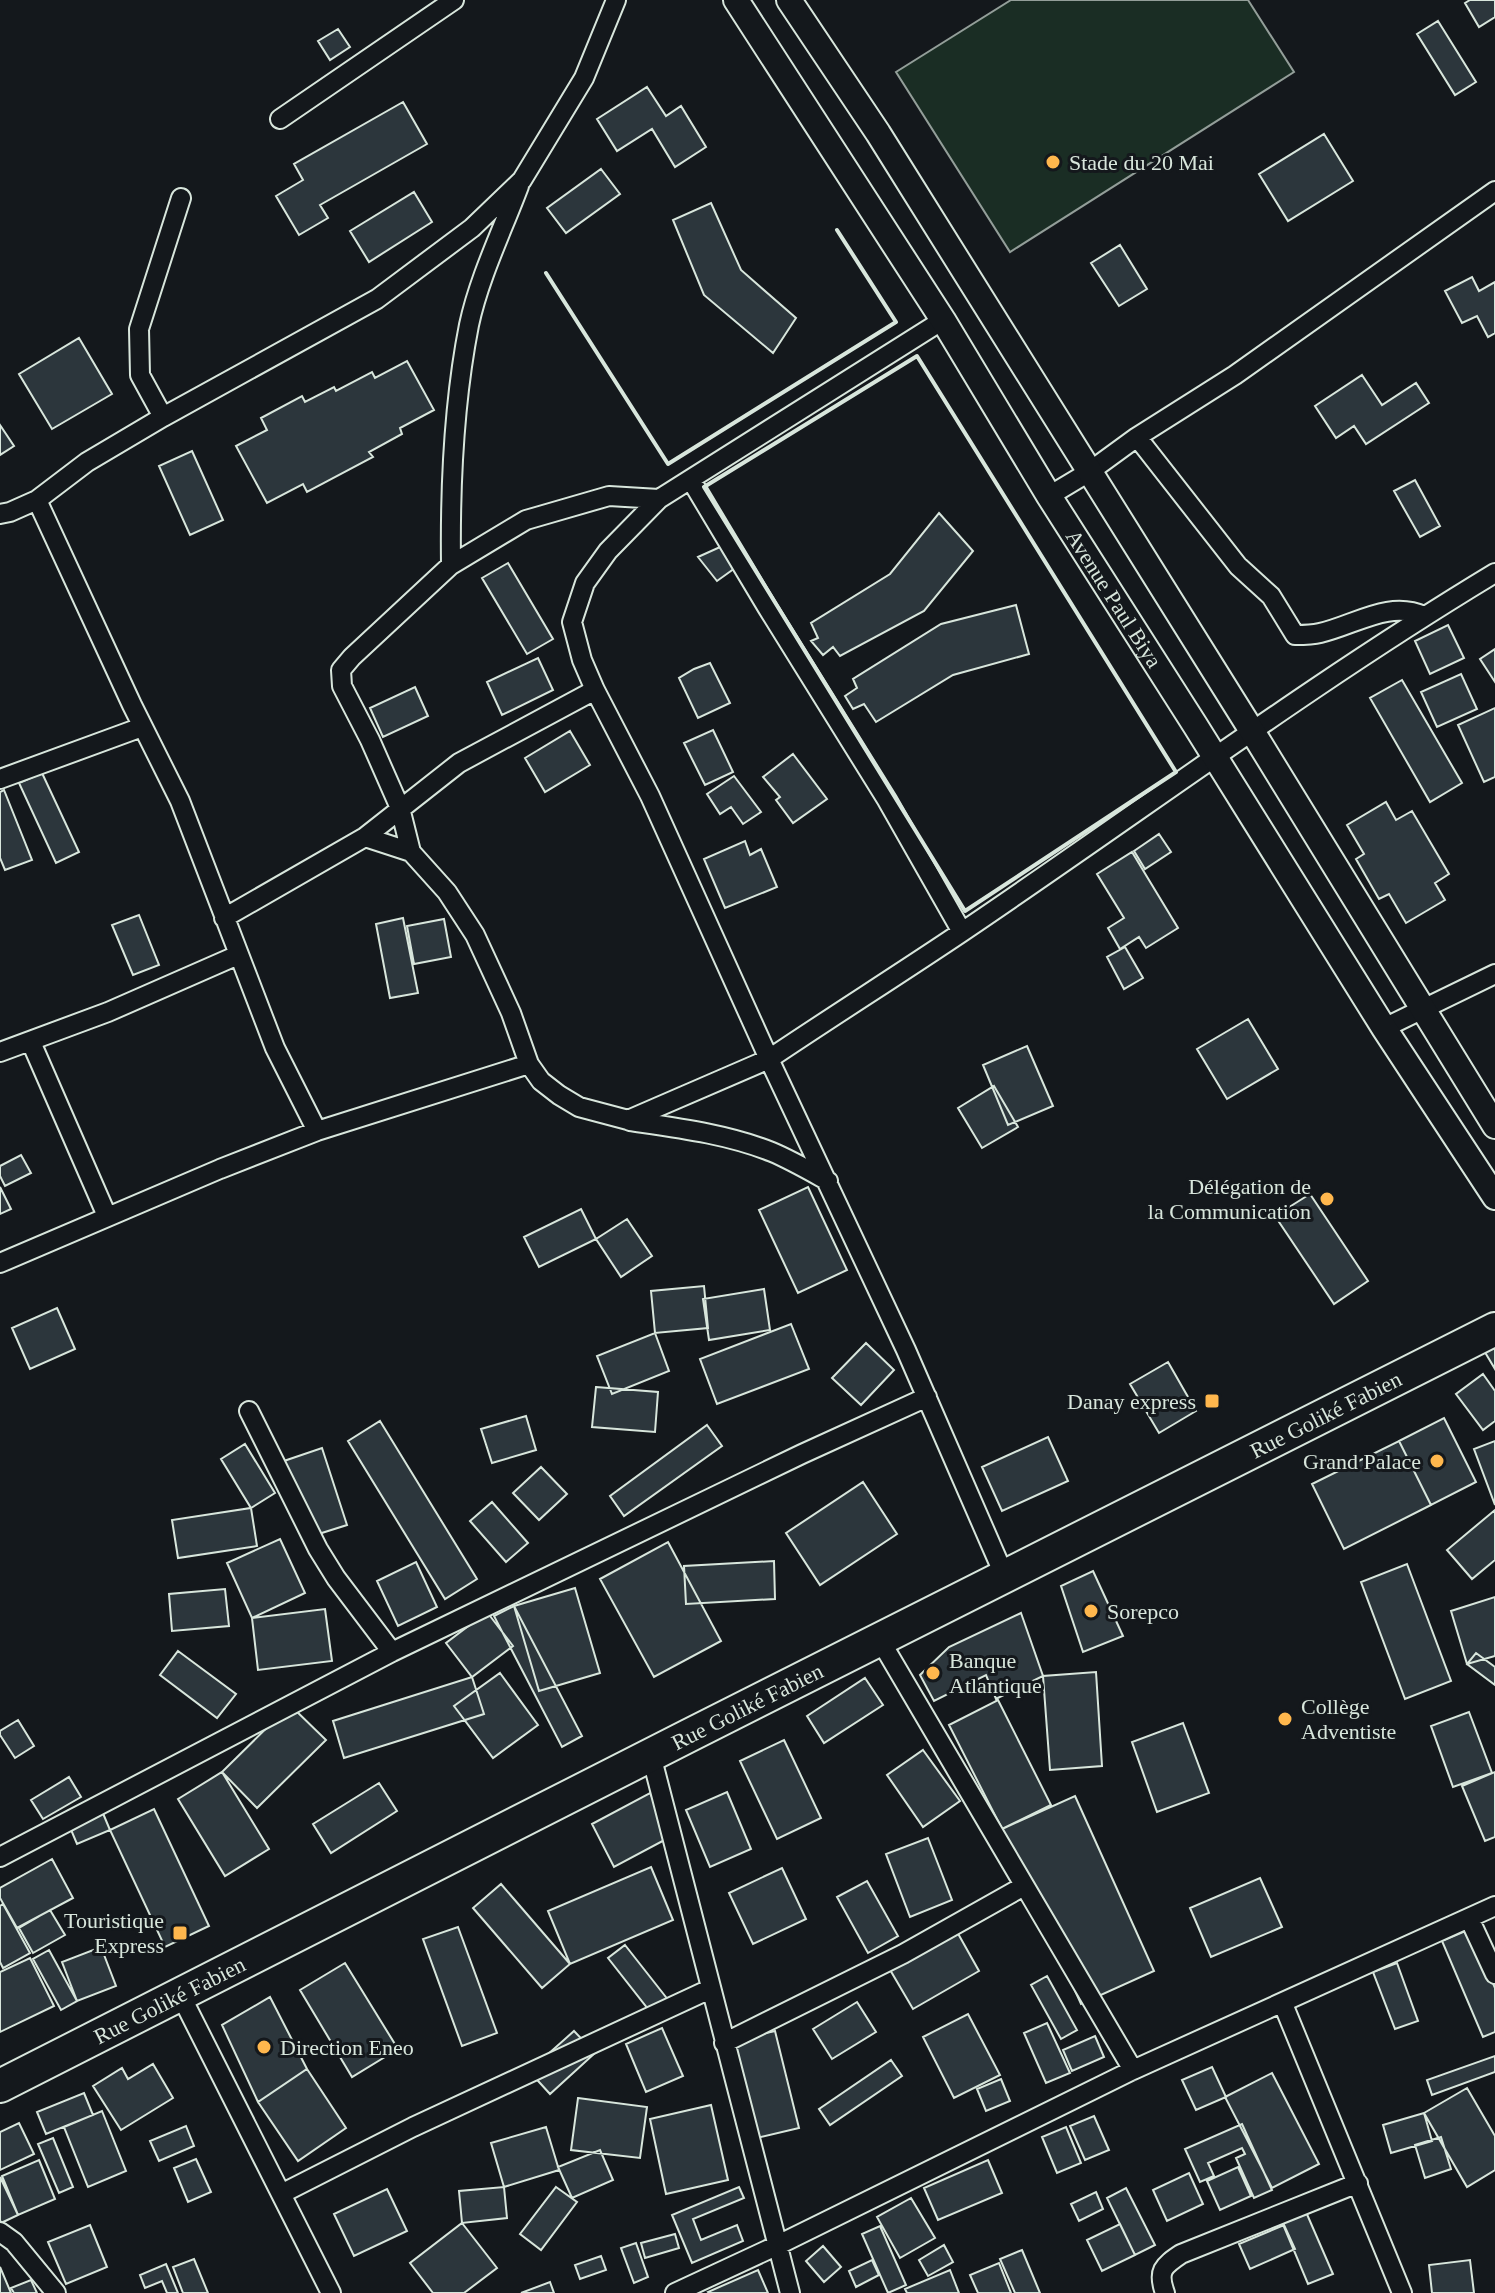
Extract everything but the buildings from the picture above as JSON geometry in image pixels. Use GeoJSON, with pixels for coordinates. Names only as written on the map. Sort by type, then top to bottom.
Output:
{"type":"FeatureCollection","features":[{"type":"Feature","properties":{"kind":"highway","name":"Rue Goliké Fabien"},"geometry":{"type":"LineString","coordinates":[[1,2083],[1495,1329]]}},
{"type":"Feature","properties":{"kind":"street"},"geometry":{"type":"LineString","coordinates":[[280,119],[454,0]]}},
{"type":"Feature","properties":{"kind":"street"},"geometry":{"type":"LineString","coordinates":[[451,565],[450,505],[462,369],[470,322],[522,180],[584,78],[616,0]]}},
{"type":"Feature","properties":{"kind":"street","name":"Avenue Paul Biya"},"geometry":{"type":"LineString","coordinates":[[736,0],[943,320],[1049,496],[1384,1028],[1495,1197]]}},
{"type":"Feature","properties":{"kind":"street"},"geometry":{"type":"LineString","coordinates":[[789,0],[878,133],[1495,1126]]}},
{"type":"Feature","properties":{"kind":"street"},"geometry":{"type":"LineString","coordinates":[[0,514],[37,500],[87,462],[163,417],[377,299],[472,228],[522,180]]}},
{"type":"Feature","properties":{"kind":"street"},"geometry":{"type":"LineString","coordinates":[[1049,496],[1235,375],[1495,191]]}},
{"type":"Feature","properties":{"kind":"street"},"geometry":{"type":"LineString","coordinates":[[163,417],[140,375],[139,329],[181,198]]}},
{"type":"Feature","properties":{"kind":"street"},"geometry":{"type":"LineString","coordinates":[[943,320],[659,499],[608,551],[585,583],[572,622],[582,660],[595,690],[650,796],[828,1181],[1005,1577]]}},
{"type":"Feature","properties":{"kind":"street"},"geometry":{"type":"LineString","coordinates":[[1137,437],[1238,566],[1271,596],[1295,635],[1318,634],[1385,612],[1409,609],[1424,616]]}},
{"type":"Feature","properties":{"kind":"street"},"geometry":{"type":"LineString","coordinates":[[691,480],[887,800],[962,932]]}},
{"type":"Feature","properties":{"kind":"street"},"geometry":{"type":"LineString","coordinates":[[659,499],[609,496],[526,520],[451,565],[352,657],[341,670],[342,686],[400,808],[411,852],[447,892],[475,935],[511,1013],[529,1064],[541,1081],[579,1107],[628,1120],[694,1130],[738,1141],[774,1153],[828,1181]]}},
{"type":"Feature","properties":{"kind":"street"},"geometry":{"type":"LineString","coordinates":[[37,500],[142,727],[180,801],[275,1048],[317,1131]]}},
{"type":"Feature","properties":{"kind":"street"},"geometry":{"type":"LineString","coordinates":[[628,1120],[769,1059],[962,932],[1252,731],[1424,616],[1495,573]]}},
{"type":"Feature","properties":{"kind":"street"},"geometry":{"type":"LineString","coordinates":[[224,918],[365,837],[459,763],[595,690]]}},
{"type":"Feature","properties":{"kind":"street"},"geometry":{"type":"LineString","coordinates":[[0,779],[142,727]]}},
{"type":"Feature","properties":{"kind":"street"},"geometry":{"type":"LineString","coordinates":[[365,837],[411,852]]}},
{"type":"Feature","properties":{"kind":"street"},"geometry":{"type":"LineString","coordinates":[[0,1052],[108,1012],[238,955]]}},
{"type":"Feature","properties":{"kind":"street"},"geometry":{"type":"LineString","coordinates":[[1384,1028],[1495,974]]}},
{"type":"Feature","properties":{"kind":"street"},"geometry":{"type":"LineString","coordinates":[[31,1042],[107,1216]]}},
{"type":"Feature","properties":{"kind":"street"},"geometry":{"type":"LineString","coordinates":[[0,1263],[317,1131],[529,1064]]}},
{"type":"Feature","properties":{"kind":"street"},"geometry":{"type":"LineString","coordinates":[[0,1857],[392,1652],[927,1397]]}},
{"type":"Feature","properties":{"kind":"street"},"geometry":{"type":"LineString","coordinates":[[249,1411],[318,1549],[392,1652]]}},
{"type":"Feature","properties":{"kind":"street"},"geometry":{"type":"LineString","coordinates":[[880,1640],[1133,2070]]}},
{"type":"Feature","properties":{"kind":"street"},"geometry":{"type":"LineString","coordinates":[[651,1755],[790,2293]]}},
{"type":"Feature","properties":{"kind":"street"},"geometry":{"type":"LineString","coordinates":[[724,2043],[903,1954],[1024,1886]]}},
{"type":"Feature","properties":{"kind":"street"},"geometry":{"type":"LineString","coordinates":[[675,2293],[1133,2070],[1495,1906]]}},
{"type":"Feature","properties":{"kind":"street"},"geometry":{"type":"LineString","coordinates":[[1469,1918],[1495,1974]]}},
{"type":"Feature","properties":{"kind":"street"},"geometry":{"type":"LineString","coordinates":[[281,2194],[413,2127],[710,1989]]}},
{"type":"Feature","properties":{"kind":"street"},"geometry":{"type":"LineString","coordinates":[[180,1994],[331,2293]]}},
{"type":"Feature","properties":{"kind":"street"},"geometry":{"type":"LineString","coordinates":[[1283,2004],[1402,2293]]}},
{"type":"Feature","properties":{"kind":"street"},"geometry":{"type":"LineString","coordinates":[[1165,2293],[1160,2280],[1165,2265],[1181,2254],[1358,2183]]}},
{"type":"Feature","properties":{"kind":"street"},"geometry":{"type":"LineString","coordinates":[[0,2232],[14,2242],[56,2293]]}},
{"type":"Feature","properties":{"kind":"green space","name":"Stade du 20 Mai"},"geometry":{"type":"Polygon","coordinates":[[[1011,0],[1248,0],[1294,72],[1010,252],[896,72],[1011,0]]]}},
{"type":"Feature","properties":{"kind":"wall"},"geometry":{"type":"LineString","coordinates":[[546,273],[668,464],[896,322],[837,230]]}},
{"type":"Feature","properties":{"kind":"wall"},"geometry":{"type":"LineString","coordinates":[[917,356],[1176,772],[965,911],[704,487],[917,356]]}},
{"type":"Feature","properties":{"kind":"place","name":"Stade du 20 Mai"},"geometry":{"type":"Point","coordinates":[1053,162]}},
{"type":"Feature","properties":{"kind":"place","name":"Délégation de la Communication"},"geometry":{"type":"Point","coordinates":[1327,1199]}},
{"type":"Feature","properties":{"kind":"place","name":"Danay express"},"geometry":{"type":"Point","coordinates":[1212,1401]}},
{"type":"Feature","properties":{"kind":"place","name":"Grand Palace"},"geometry":{"type":"Point","coordinates":[1437,1461]}},
{"type":"Feature","properties":{"kind":"place","name":"Sorepco"},"geometry":{"type":"Point","coordinates":[1091,1611]}},
{"type":"Feature","properties":{"kind":"place","name":"Banque Atlantique"},"geometry":{"type":"Point","coordinates":[933,1673]}},
{"type":"Feature","properties":{"kind":"place","name":"Collège Adventiste"},"geometry":{"type":"Point","coordinates":[1285,1719]}},
{"type":"Feature","properties":{"kind":"place","name":"Touristique Express"},"geometry":{"type":"Point","coordinates":[180,1933]}},
{"type":"Feature","properties":{"kind":"place","name":"Direction Eneo"},"geometry":{"type":"Point","coordinates":[264,2047]}}]}
